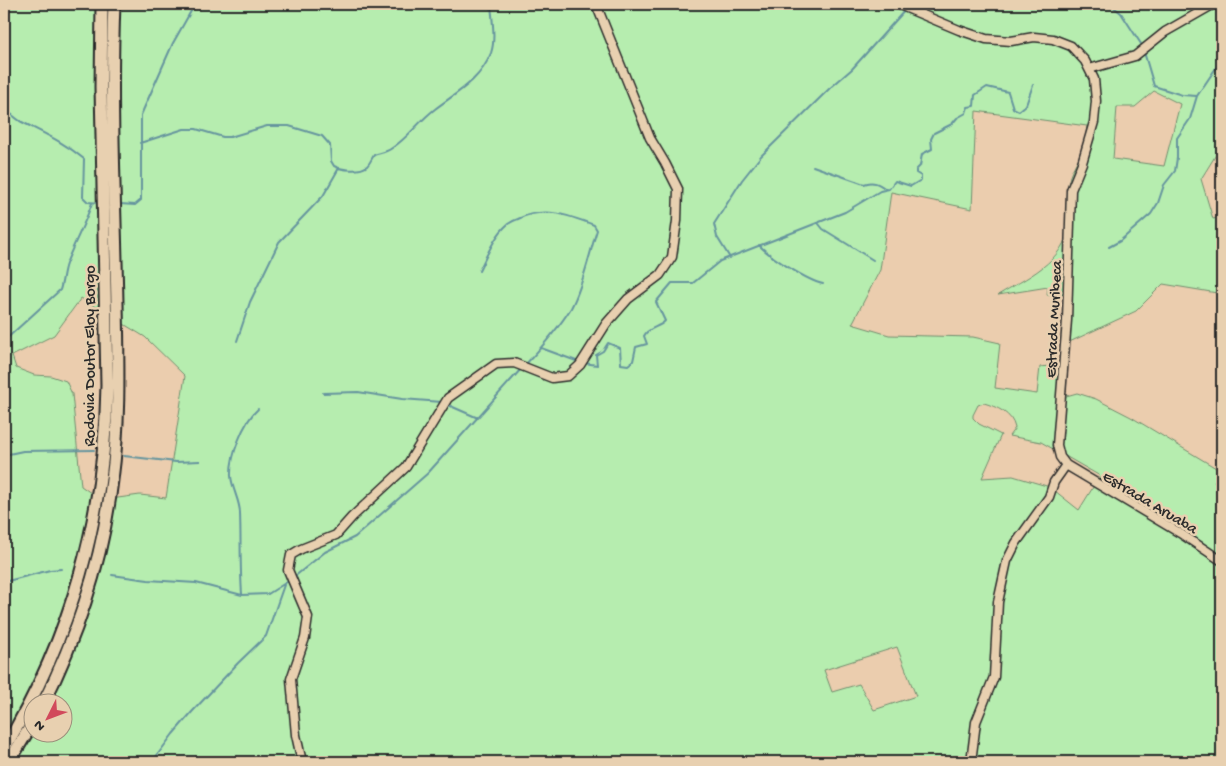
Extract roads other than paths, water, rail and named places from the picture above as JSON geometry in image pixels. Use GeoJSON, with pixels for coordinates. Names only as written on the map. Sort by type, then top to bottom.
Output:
{"type":"FeatureCollection","features":[{"type":"Feature","properties":{"kind":"highway","name":"Rodovia Doutor Eloy Borgo"},"geometry":{"type":"LineString","coordinates":[[4,749],[39,686],[67,620],[87,551],[101,480],[107,384],[101,87],[102,4]]}},
{"type":"Feature","properties":{"kind":"highway","name":"Rodovia Doutor Eloy Borgo"},"geometry":{"type":"LineString","coordinates":[[48,694],[69,647],[90,585],[104,530],[115,458],[118,384],[113,87],[114,4]]}},
{"type":"Feature","properties":{"kind":"highway"},"geometry":{"type":"LineString","coordinates":[[10,762],[22,741]]}},
{"type":"Feature","properties":{"kind":"street"},"geometry":{"type":"LineString","coordinates":[[302,762],[296,735],[291,679],[305,638],[308,617],[288,570],[292,555],[301,549],[336,535],[352,517],[406,467],[448,398],[496,364],[514,364],[552,378],[568,376],[580,365],[606,324],[628,299],[660,275],[672,257],[677,221],[678,189],[650,138],[596,4]]}},
{"type":"Feature","properties":{"kind":"street","name":"Estrada Muribeca"},"geometry":{"type":"LineString","coordinates":[[897,4],[959,30],[986,39],[1011,41],[1034,37],[1053,39],[1071,46],[1085,61],[1094,79],[1096,101],[1094,122],[1082,163],[1071,190],[1067,320],[1057,445],[1060,457],[1066,465]]}},
{"type":"Feature","properties":{"kind":"street"},"geometry":{"type":"LineString","coordinates":[[1089,69],[1135,56],[1165,32],[1214,4]]}},
{"type":"Feature","properties":{"kind":"street"},"geometry":{"type":"LineString","coordinates":[[970,762],[976,722],[994,677],[998,602],[1007,561],[1016,543],[1049,497],[1054,482],[1066,465]]}},
{"type":"Feature","properties":{"kind":"street","name":"Estrada Aruaba"},"geometry":{"type":"LineString","coordinates":[[1066,465],[1180,533],[1222,561]]}},
{"type":"Feature","properties":{"kind":"waterway"},"geometry":{"type":"LineString","coordinates":[[120,204],[135,205],[141,200],[141,115],[173,43],[195,4]]}},
{"type":"Feature","properties":{"kind":"waterway"},"geometry":{"type":"LineString","coordinates":[[140,143],[184,129],[196,129],[223,137],[230,137],[267,126],[289,126],[322,136],[330,145],[331,161],[334,166],[351,170],[364,168],[374,155],[398,144],[429,114],[467,86],[481,71],[491,53],[493,42],[491,4]]}},
{"type":"Feature","properties":{"kind":"waterway"},"geometry":{"type":"LineString","coordinates":[[1110,4],[1121,13],[1143,47]]}},
{"type":"Feature","properties":{"kind":"waterway"},"geometry":{"type":"LineString","coordinates":[[730,258],[717,237],[714,224],[742,180],[761,156],[852,69],[906,9]]}},
{"type":"Feature","properties":{"kind":"waterway"},"geometry":{"type":"LineString","coordinates":[[1144,52],[1154,86],[1182,95],[1197,96]]}},
{"type":"Feature","properties":{"kind":"waterway"},"geometry":{"type":"LineString","coordinates":[[1109,247],[1120,241],[1151,214],[1158,203],[1164,185],[1175,171],[1177,138],[1190,119],[1197,96],[1222,59]]}},
{"type":"Feature","properties":{"kind":"waterway"},"geometry":{"type":"LineString","coordinates":[[584,363],[597,365],[596,355],[603,351],[608,343],[620,348],[621,364],[628,365],[633,361],[636,347],[647,344],[644,336],[646,333],[665,321],[656,302],[672,283],[693,283],[720,261],[845,212],[880,191],[889,189],[895,181],[911,186],[921,180],[921,176],[916,173],[916,170],[920,166],[922,154],[932,149],[931,139],[934,133],[952,124],[957,118],[966,113],[968,107],[974,106],[975,95],[987,87],[1008,92],[1013,108],[1019,111],[1026,105],[1033,85]]}},
{"type":"Feature","properties":{"kind":"waterway"},"geometry":{"type":"LineString","coordinates":[[4,110],[20,121],[61,143],[84,159],[83,197],[88,202],[100,203]]}},
{"type":"Feature","properties":{"kind":"waterway"},"geometry":{"type":"LineString","coordinates":[[813,166],[864,184],[876,183],[886,189]]}},
{"type":"Feature","properties":{"kind":"waterway"},"geometry":{"type":"LineString","coordinates":[[237,341],[250,302],[279,242],[323,196],[339,168]]}},
{"type":"Feature","properties":{"kind":"waterway"},"geometry":{"type":"LineString","coordinates":[[4,341],[60,290],[66,264],[92,203]]}},
{"type":"Feature","properties":{"kind":"waterway"},"geometry":{"type":"LineString","coordinates":[[479,271],[503,229],[508,224],[528,215],[556,213],[594,225],[597,230],[582,280],[571,308],[550,338],[525,365]]}},
{"type":"Feature","properties":{"kind":"waterway"},"geometry":{"type":"LineString","coordinates":[[819,224],[823,229],[873,260]]}},
{"type":"Feature","properties":{"kind":"waterway"},"geometry":{"type":"LineString","coordinates":[[759,245],[789,268],[823,284]]}},
{"type":"Feature","properties":{"kind":"waterway"},"geometry":{"type":"LineString","coordinates":[[541,348],[579,362]]}},
{"type":"Feature","properties":{"kind":"waterway"},"geometry":{"type":"LineString","coordinates":[[294,577],[325,552],[355,537],[428,473],[521,369]]}},
{"type":"Feature","properties":{"kind":"waterway"},"geometry":{"type":"LineString","coordinates":[[323,393],[358,392],[402,399],[442,402]]}},
{"type":"Feature","properties":{"kind":"waterway"},"geometry":{"type":"LineString","coordinates":[[446,404],[478,418]]}},
{"type":"Feature","properties":{"kind":"waterway"},"geometry":{"type":"LineString","coordinates":[[242,594],[240,508],[232,481],[231,468],[238,440],[247,422],[258,409]]}},
{"type":"Feature","properties":{"kind":"waterway"},"geometry":{"type":"LineString","coordinates":[[4,455],[23,451],[94,450]]}},
{"type":"Feature","properties":{"kind":"waterway"},"geometry":{"type":"LineString","coordinates":[[124,456],[176,462],[200,461]]}},
{"type":"Feature","properties":{"kind":"waterway"},"geometry":{"type":"LineString","coordinates":[[4,582],[61,569]]}},
{"type":"Feature","properties":{"kind":"waterway"},"geometry":{"type":"LineString","coordinates":[[112,575],[148,580],[196,583],[242,595],[268,594],[290,580]]}},
{"type":"Feature","properties":{"kind":"waterway"},"geometry":{"type":"LineString","coordinates":[[152,762],[192,712],[266,636],[284,585]]}}]}
